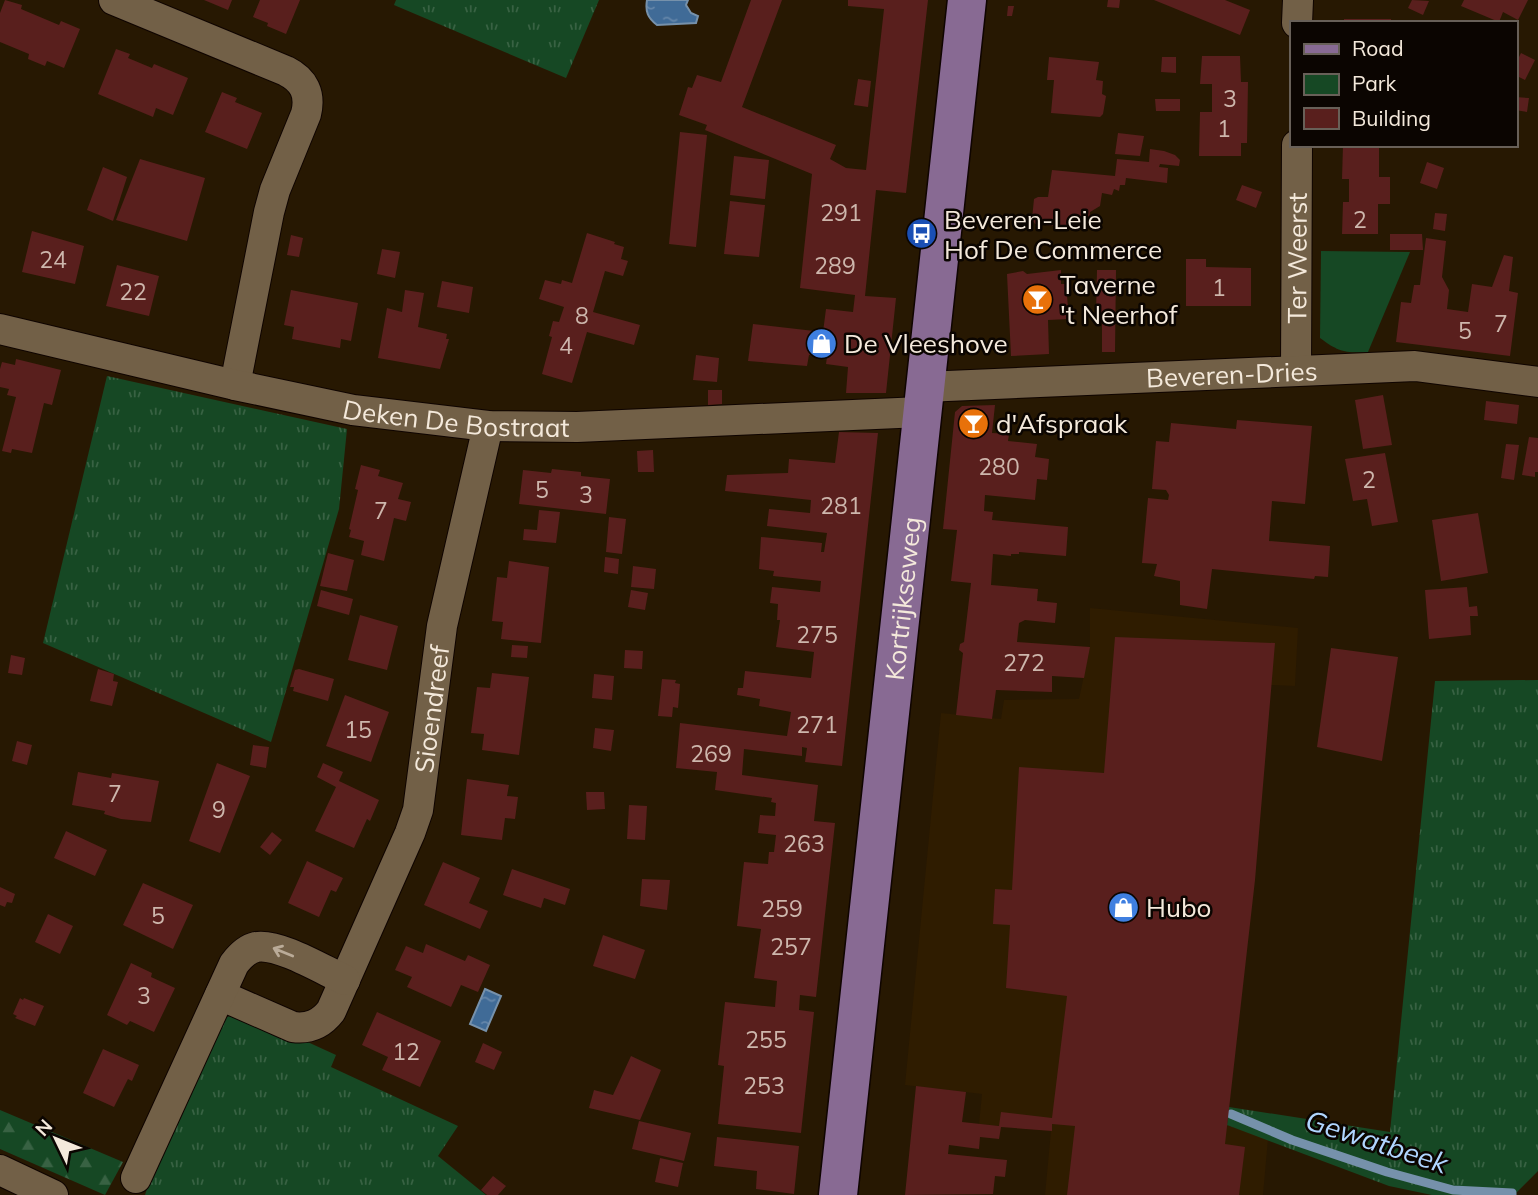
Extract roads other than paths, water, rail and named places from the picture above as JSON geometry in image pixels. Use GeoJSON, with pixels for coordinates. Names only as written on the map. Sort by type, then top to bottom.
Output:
{"type":"FeatureCollection","features":[{"type":"Feature","properties":{"kind":"main road","name":"Kortrijkseweg"},"geometry":{"type":"LineString","coordinates":[[838,1195],[967,0]]}},
{"type":"Feature","properties":{"kind":"street"},"geometry":{"type":"LineString","coordinates":[[114,0],[286,71],[297,78],[306,89],[306,114],[275,190],[269,212],[235,385]]}},
{"type":"Feature","properties":{"kind":"street"},"geometry":{"type":"LineString","coordinates":[[1297,21],[1298,0]]}},
{"type":"Feature","properties":{"kind":"street","name":"Ter Weerst"},"geometry":{"type":"LineString","coordinates":[[1296,370],[1297,147]]}},
{"type":"Feature","properties":{"kind":"street","name":"Deken De Bostraat"},"geometry":{"type":"LineString","coordinates":[[0,329],[353,410],[488,426],[588,426],[923,399]]}},
{"type":"Feature","properties":{"kind":"street","name":"Beveren-Dries"},"geometry":{"type":"LineString","coordinates":[[923,399],[1296,370],[1415,366],[1538,382]]}},
{"type":"Feature","properties":{"kind":"street","name":"Sioendreef"},"geometry":{"type":"LineString","coordinates":[[219,995],[288,1026],[305,1028],[317,1024],[327,1016],[345,980],[418,810],[442,626],[488,426]]}},
{"type":"Feature","properties":{"kind":"street"},"geometry":{"type":"LineString","coordinates":[[136,1178],[234,964],[247,951],[258,947],[277,949],[345,980]]}},
{"type":"Feature","properties":{"kind":"street"},"geometry":{"type":"LineString","coordinates":[[0,1170],[53,1195]]}},
{"type":"Feature","properties":{"kind":"water"},"geometry":{"type":"Polygon","coordinates":[[[647,0],[688,0],[686,5],[691,13],[698,16],[696,23],[657,25],[648,14],[647,0]]]}},
{"type":"Feature","properties":{"kind":"water"},"geometry":{"type":"Polygon","coordinates":[[[485,989],[501,996],[486,1031],[470,1024],[485,989]]]}},
{"type":"Feature","properties":{"kind":"waterway","name":"Gewatbeek"},"geometry":{"type":"LineString","coordinates":[[1231,1114],[1292,1140],[1387,1172],[1453,1190],[1512,1195]]}},
{"type":"Feature","properties":{"kind":"place","name":"Beveren-Leie Hof De Commerce"},"geometry":{"type":"Point","coordinates":[921,234]}},
{"type":"Feature","properties":{"kind":"place","name":"Taverne 't Neerhof"},"geometry":{"type":"Point","coordinates":[1037,299]}},
{"type":"Feature","properties":{"kind":"place","name":"De Vleeshove"},"geometry":{"type":"Point","coordinates":[821,343]}},
{"type":"Feature","properties":{"kind":"place","name":"d'Afspraak"},"geometry":{"type":"Point","coordinates":[973,423]}},
{"type":"Feature","properties":{"kind":"place","name":"Hubo"},"geometry":{"type":"Point","coordinates":[1123,907]}}]}
